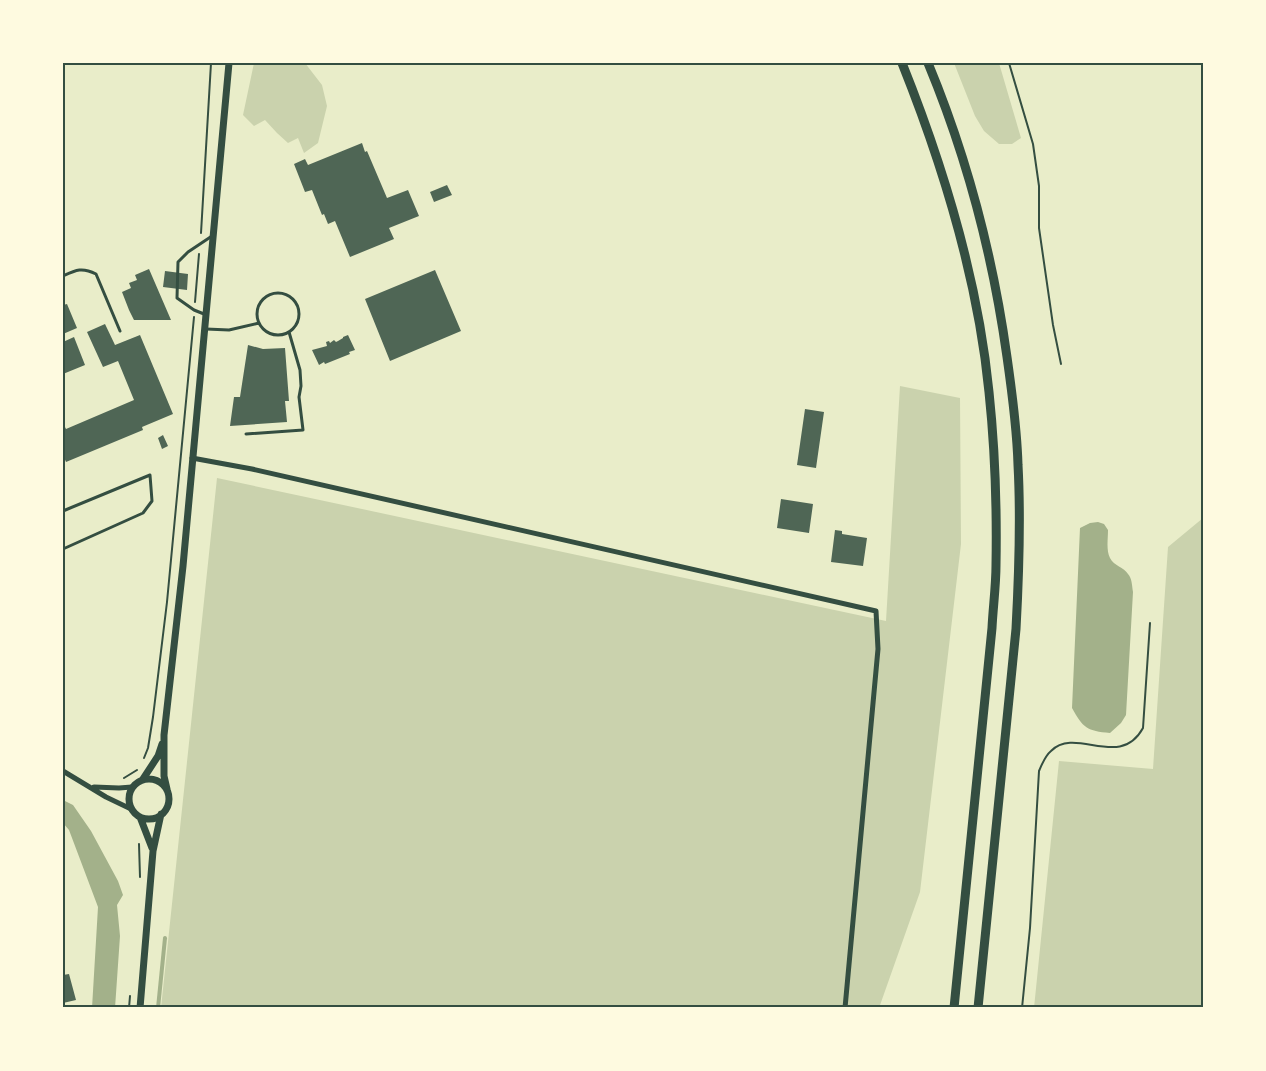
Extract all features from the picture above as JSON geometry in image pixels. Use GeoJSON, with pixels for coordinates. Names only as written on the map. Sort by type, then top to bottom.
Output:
{"type":"FeatureCollection","features":[{"type":"Feature","properties":{"kind":"highway"},"geometry":{"type":"LineString","coordinates":[[902,63],[936,154],[969,272],[989,391],[994,465],[996,565],[992,628],[954,1008]]}},
{"type":"Feature","properties":{"kind":"highway"},"geometry":{"type":"LineString","coordinates":[[928,63],[960,149],[993,268],[1012,390],[1018,464],[1020,566],[1016,629],[978,1008]]}},
{"type":"Feature","properties":{"kind":"street"},"geometry":{"type":"LineString","coordinates":[[140,1008],[153,851],[162,814],[169,803],[164,776],[164,735],[183,566],[229,63]]}},
{"type":"Feature","properties":{"kind":"street"},"geometry":{"type":"LineString","coordinates":[[192,458],[252,469],[876,611],[879,649],[845,1008]]}},
{"type":"Feature","properties":{"kind":"street"},"geometry":{"type":"LineString","coordinates":[[91,787],[132,787],[143,779],[158,756],[164,735]]}},
{"type":"Feature","properties":{"kind":"street"},"geometry":{"type":"LineString","coordinates":[[63,771],[131,809],[140,817],[153,851]]}},
{"type":"Feature","properties":{"kind":"street"},"geometry":{"type":"LineString","coordinates":[[143,779],[157,780],[167,789]]}},
{"type":"Feature","properties":{"kind":"street"},"geometry":{"type":"LineString","coordinates":[[131,809],[128,798],[132,787]]}},
{"type":"Feature","properties":{"kind":"street"},"geometry":{"type":"LineString","coordinates":[[140,817],[151,819],[162,814]]}},
{"type":"Feature","properties":{"kind":"lane"},"geometry":{"type":"LineString","coordinates":[[206,315],[177,298],[177,262],[200,242],[213,235]]}},
{"type":"Feature","properties":{"kind":"lane"},"geometry":{"type":"LineString","coordinates":[[63,276],[87,269],[96,274],[120,331]]}},
{"type":"Feature","properties":{"kind":"lane"},"geometry":{"type":"LineString","coordinates":[[271,294],[285,294],[296,302],[298,322],[289,332],[269,333],[259,323],[257,316],[260,303],[271,294]]}},
{"type":"Feature","properties":{"kind":"lane"},"geometry":{"type":"LineString","coordinates":[[205,329],[229,330],[259,323]]}},
{"type":"Feature","properties":{"kind":"lane"},"geometry":{"type":"LineString","coordinates":[[246,434],[303,430],[299,397],[300,370],[289,332]]}},
{"type":"Feature","properties":{"kind":"lane"},"geometry":{"type":"LineString","coordinates":[[63,512],[150,475],[152,501],[143,513],[63,549]]}},
{"type":"Feature","properties":{"kind":"path"},"geometry":{"type":"LineString","coordinates":[[120,782],[141,765],[150,739],[167,602],[194,310],[211,63]]}},
{"type":"Feature","properties":{"kind":"path"},"geometry":{"type":"LineString","coordinates":[[1009,63],[1033,144],[1039,186],[1039,228],[1061,364]]}},
{"type":"Feature","properties":{"kind":"path"},"geometry":{"type":"LineString","coordinates":[[1022,1008],[1039,771],[1049,752],[1066,742],[1112,748],[1131,743],[1138,737],[1143,728],[1150,623]]}},
{"type":"Feature","properties":{"kind":"path"},"geometry":{"type":"LineString","coordinates":[[139,836],[140,877]]}},
{"type":"Feature","properties":{"kind":"path"},"geometry":{"type":"LineString","coordinates":[[129,1008],[130,996]]}},
{"type":"Feature","properties":{"kind":"shaded area"},"geometry":{"type":"Polygon","coordinates":[[[254,63],[305,63],[322,85],[327,106],[318,143],[304,153],[298,138],[288,143],[265,120],[254,126],[243,115],[254,63]]]}},
{"type":"Feature","properties":{"kind":"shaded area"},"geometry":{"type":"Polygon","coordinates":[[[954,63],[999,63],[1021,138],[1012,144],[999,144],[984,131],[975,116],[954,63]]]}},
{"type":"Feature","properties":{"kind":"shaded area"},"geometry":{"type":"Polygon","coordinates":[[[900,386],[960,398],[961,544],[920,892],[879,1008],[161,1008],[217,478],[886,621],[900,386]]]}},
{"type":"Feature","properties":{"kind":"shaded area"},"geometry":{"type":"Polygon","coordinates":[[[1203,518],[1203,1008],[1034,1008],[1059,761],[1153,769],[1168,547],[1203,518]]]}},
{"type":"Feature","properties":{"kind":"shaded area"},"geometry":{"type":"Polygon","coordinates":[[[1098,522],[1104,524],[1108,530],[1110,558],[1129,576],[1133,592],[1126,715],[1110,733],[1086,727],[1072,708],[1080,528],[1098,522]]]}},
{"type":"Feature","properties":{"kind":"shaded area"},"geometry":{"type":"Polygon","coordinates":[[[63,800],[73,805],[91,831],[123,895],[117,905],[120,936],[115,1008],[92,1008],[98,907],[69,830],[63,823],[63,800]]]}},
{"type":"Feature","properties":{"kind":"building"},"geometry":{"type":"Polygon","coordinates":[[[362,143],[387,198],[408,190],[419,216],[389,228],[394,239],[350,257],[335,221],[328,224],[312,190],[305,192],[294,164],[305,159],[308,165],[362,143]]]}},
{"type":"Feature","properties":{"kind":"building"},"geometry":{"type":"Polygon","coordinates":[[[447,185],[452,195],[434,202],[430,192],[447,185]]]}},
{"type":"Feature","properties":{"kind":"building"},"geometry":{"type":"Polygon","coordinates":[[[149,269],[171,320],[134,320],[129,310],[122,292],[131,288],[129,283],[137,280],[135,275],[149,269]]]}},
{"type":"Feature","properties":{"kind":"building"},"geometry":{"type":"Polygon","coordinates":[[[435,270],[461,331],[390,361],[365,299],[435,270]]]}},
{"type":"Feature","properties":{"kind":"building"},"geometry":{"type":"Polygon","coordinates":[[[165,271],[188,274],[187,290],[163,287],[165,271]]]}},
{"type":"Feature","properties":{"kind":"building"},"geometry":{"type":"Polygon","coordinates":[[[67,304],[77,328],[63,334],[63,305],[67,304]]]}},
{"type":"Feature","properties":{"kind":"building"},"geometry":{"type":"Polygon","coordinates":[[[105,324],[115,345],[140,335],[173,414],[142,427],[143,430],[66,462],[63,455],[63,423],[66,429],[134,400],[118,361],[103,367],[87,332],[105,324]]]}},
{"type":"Feature","properties":{"kind":"building"},"geometry":{"type":"Polygon","coordinates":[[[348,335],[355,350],[319,365],[312,350],[327,346],[326,342],[330,343],[334,340],[336,342],[348,335]]]}},
{"type":"Feature","properties":{"kind":"building"},"geometry":{"type":"Polygon","coordinates":[[[74,337],[85,365],[63,374],[63,342],[74,337]]]}},
{"type":"Feature","properties":{"kind":"building"},"geometry":{"type":"Polygon","coordinates":[[[248,345],[263,349],[285,348],[289,401],[285,401],[287,422],[230,426],[234,397],[240,397],[248,345]]]}},
{"type":"Feature","properties":{"kind":"building"},"geometry":{"type":"Polygon","coordinates":[[[805,409],[824,412],[816,468],[797,465],[805,409]]]}},
{"type":"Feature","properties":{"kind":"building"},"geometry":{"type":"Polygon","coordinates":[[[163,435],[168,446],[162,449],[158,438],[163,435]]]}},
{"type":"Feature","properties":{"kind":"building"},"geometry":{"type":"Polygon","coordinates":[[[781,499],[813,504],[809,533],[777,528],[781,499]]]}},
{"type":"Feature","properties":{"kind":"building"},"geometry":{"type":"Polygon","coordinates":[[[835,530],[842,531],[842,534],[867,538],[863,566],[831,562],[835,530]]]}},
{"type":"Feature","properties":{"kind":"building"},"geometry":{"type":"Polygon","coordinates":[[[69,974],[76,1000],[63,1003],[63,975],[69,974]]]}},
{"type":"Feature","properties":{"kind":"waterway"},"geometry":{"type":"LineString","coordinates":[[158,1008],[165,938]]}}]}
